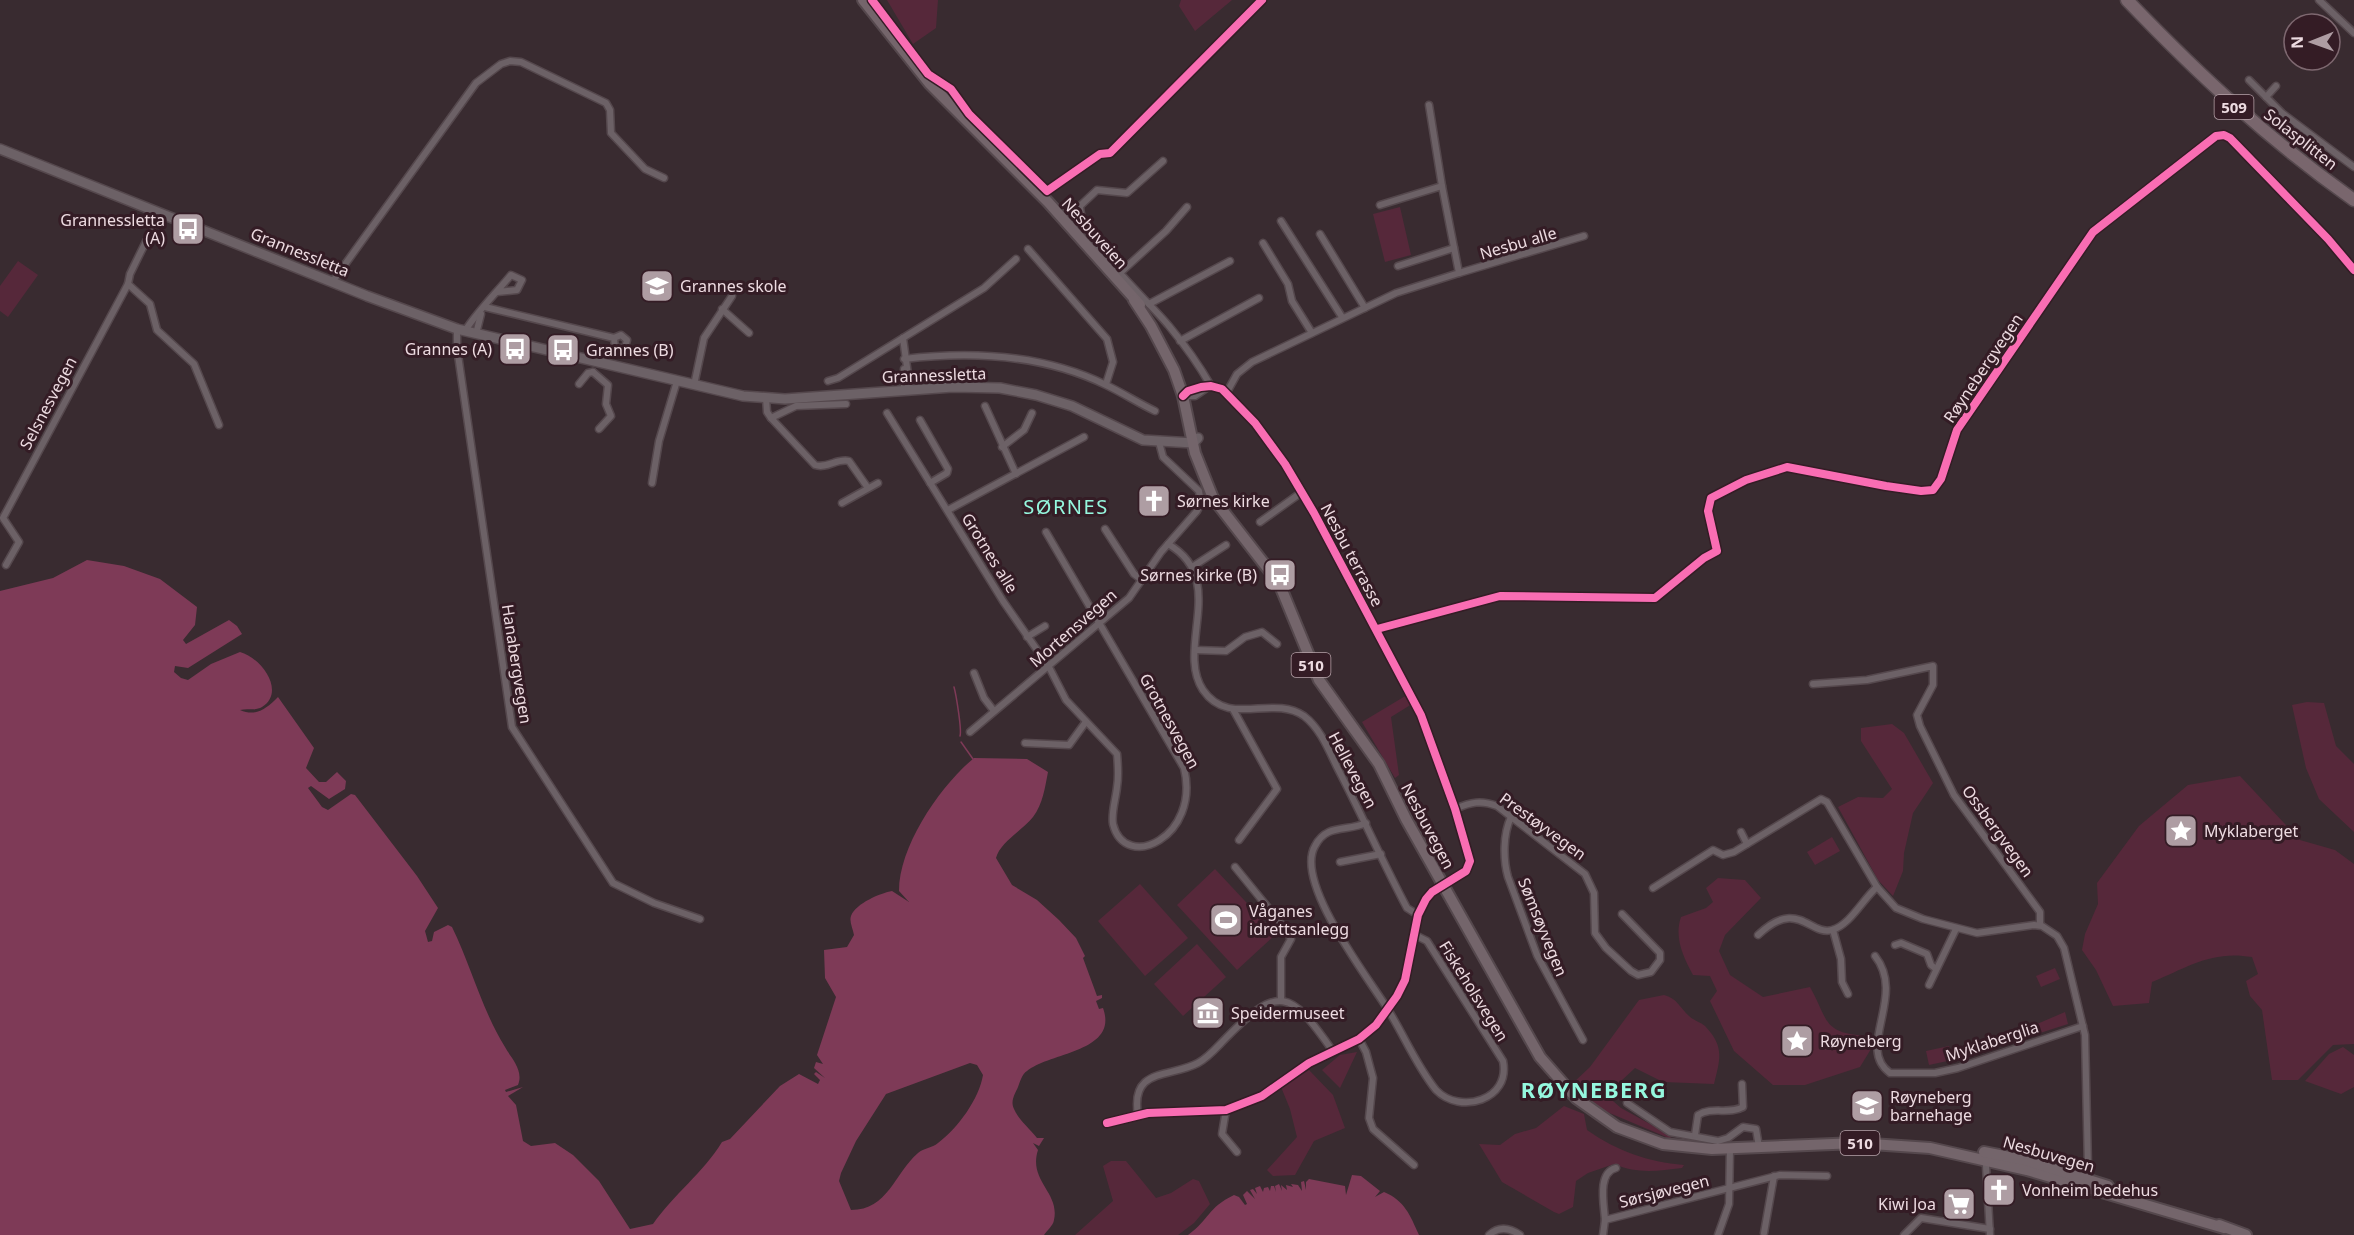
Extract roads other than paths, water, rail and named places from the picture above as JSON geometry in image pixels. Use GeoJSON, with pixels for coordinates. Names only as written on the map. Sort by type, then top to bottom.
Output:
{"type":"FeatureCollection","features":[{"type":"Feature","properties":{"kind":"highway","name":"Solasplitten"},"geometry":{"type":"LineString","coordinates":[[2127,0],[2228,101],[2300,161],[2354,200]]}},
{"type":"Feature","properties":{"kind":"highway","name":"Solasplitten"},"geometry":{"type":"LineString","coordinates":[[2135,0],[2232,97],[2285,141],[2354,192]]}},
{"type":"Feature","properties":{"kind":"main road","name":"Nesbuveien"},"geometry":{"type":"LineString","coordinates":[[863,0],[929,83],[1048,202],[1134,300]]}},
{"type":"Feature","properties":{"kind":"main road","name":"Grannessletta"},"geometry":{"type":"LineString","coordinates":[[0,149],[461,330],[594,367],[677,381],[743,396],[766,398],[980,387],[1021,392],[1072,406],[1138,438],[1162,442]]}},
{"type":"Feature","properties":{"kind":"main road","name":"Nesbuvegen"},"geometry":{"type":"LineString","coordinates":[[1134,300],[1163,346],[1187,395],[1194,438],[1218,494],[1248,542],[1279,583],[1319,680],[1369,748],[1442,885],[1531,1041],[1558,1080],[1576,1098],[1607,1121],[1628,1132],[1663,1144],[1730,1151],[1876,1143],[1930,1148],[1992,1158],[2082,1180],[2246,1235]]}},
{"type":"Feature","properties":{"kind":"main road"},"geometry":{"type":"LineString","coordinates":[[1162,442],[1194,438]]}},
{"type":"Feature","properties":{"kind":"main road","name":"Nesbuvegen"},"geometry":{"type":"LineString","coordinates":[[1730,1151],[1759,1147],[1790,1147]]}},
{"type":"Feature","properties":{"kind":"street"},"geometry":{"type":"LineString","coordinates":[[2319,0],[2354,33]]}},
{"type":"Feature","properties":{"kind":"street"},"geometry":{"type":"LineString","coordinates":[[2325,0],[2354,28]]}},
{"type":"Feature","properties":{"kind":"street"},"geometry":{"type":"LineString","coordinates":[[333,281],[458,105],[476,83],[507,62],[521,62],[606,103],[610,110],[611,133],[645,169],[664,178]]}},
{"type":"Feature","properties":{"kind":"street"},"geometry":{"type":"LineString","coordinates":[[2249,80],[2282,113],[2354,167]]}},
{"type":"Feature","properties":{"kind":"street"},"geometry":{"type":"LineString","coordinates":[[2266,97],[2276,86]]}},
{"type":"Feature","properties":{"kind":"street","name":"Nesbu alle"},"geometry":{"type":"LineString","coordinates":[[1429,105],[1442,186],[1460,273]]}},
{"type":"Feature","properties":{"kind":"street","name":"Røynebergvegen"},"geometry":{"type":"LineString","coordinates":[[1377,629],[1500,596],[1655,598],[1704,558],[1717,551],[1708,511],[1711,498],[1737,483],[1782,468],[1886,486],[1921,491],[1934,490],[1941,479],[1957,430],[2093,232],[2220,135],[2230,138],[2328,239],[2354,270]]}},
{"type":"Feature","properties":{"kind":"street"},"geometry":{"type":"LineString","coordinates":[[1163,161],[1127,193],[1099,189],[1080,206],[1089,235],[1180,341],[1211,386],[1187,395]]}},
{"type":"Feature","properties":{"kind":"street"},"geometry":{"type":"LineString","coordinates":[[1380,205],[1442,186]]}},
{"type":"Feature","properties":{"kind":"street"},"geometry":{"type":"LineString","coordinates":[[1121,272],[1166,231],[1186,207]]}},
{"type":"Feature","properties":{"kind":"street","name":"Selsnesvegen"},"geometry":{"type":"LineString","coordinates":[[6,565],[19,542],[3,518],[128,284],[133,266],[160,213]]}},
{"type":"Feature","properties":{"kind":"street"},"geometry":{"type":"LineString","coordinates":[[1281,221],[1342,317]]}},
{"type":"Feature","properties":{"kind":"street"},"geometry":{"type":"LineString","coordinates":[[1320,234],[1365,308]]}},
{"type":"Feature","properties":{"kind":"street","name":"Nesbu alle"},"geometry":{"type":"LineString","coordinates":[[1227,392],[1242,368],[1342,317],[1396,293],[1574,241],[1584,236]]}},
{"type":"Feature","properties":{"kind":"street"},"geometry":{"type":"LineString","coordinates":[[1263,243],[1288,284],[1292,301],[1312,333]]}},
{"type":"Feature","properties":{"kind":"street","name":"Nesbu alle"},"geometry":{"type":"LineString","coordinates":[[1398,266],[1454,248]]}},
{"type":"Feature","properties":{"kind":"street"},"geometry":{"type":"LineString","coordinates":[[1028,249],[1107,339],[1113,362],[1106,384]]}},
{"type":"Feature","properties":{"kind":"street"},"geometry":{"type":"LineString","coordinates":[[828,381],[984,288],[1016,259]]}},
{"type":"Feature","properties":{"kind":"street"},"geometry":{"type":"LineString","coordinates":[[1149,304],[1230,261]]}},
{"type":"Feature","properties":{"kind":"street"},"geometry":{"type":"LineString","coordinates":[[128,284],[150,304],[157,330],[194,364],[219,425]]}},
{"type":"Feature","properties":{"kind":"street"},"geometry":{"type":"LineString","coordinates":[[461,330],[483,310],[497,292]]}},
{"type":"Feature","properties":{"kind":"street"},"geometry":{"type":"LineString","coordinates":[[694,385],[704,338],[732,296]]}},
{"type":"Feature","properties":{"kind":"street"},"geometry":{"type":"LineString","coordinates":[[1180,341],[1259,298]]}},
{"type":"Feature","properties":{"kind":"street"},"geometry":{"type":"LineString","coordinates":[[722,309],[749,333]]}},
{"type":"Feature","properties":{"kind":"street"},"geometry":{"type":"LineString","coordinates":[[476,334],[483,310]]}},
{"type":"Feature","properties":{"kind":"street"},"geometry":{"type":"LineString","coordinates":[[483,310],[614,338]]}},
{"type":"Feature","properties":{"kind":"street","name":"Hanabergvegen"},"geometry":{"type":"LineString","coordinates":[[461,330],[512,727],[614,883],[654,903],[700,919]]}},
{"type":"Feature","properties":{"kind":"street"},"geometry":{"type":"LineString","coordinates":[[903,338],[907,389]]}},
{"type":"Feature","properties":{"kind":"street"},"geometry":{"type":"LineString","coordinates":[[904,359],[955,354],[1009,357],[1056,366],[1106,384],[1155,411]]}},
{"type":"Feature","properties":{"kind":"street"},"geometry":{"type":"LineString","coordinates":[[579,384],[594,367]]}},
{"type":"Feature","properties":{"kind":"street"},"geometry":{"type":"LineString","coordinates":[[594,367],[596,377],[606,381],[609,389],[606,404],[611,416],[599,429]]}},
{"type":"Feature","properties":{"kind":"street"},"geometry":{"type":"LineString","coordinates":[[652,483],[659,441],[677,381]]}},
{"type":"Feature","properties":{"kind":"street","name":"Nesbu terrasse"},"geometry":{"type":"LineString","coordinates":[[1211,386],[1227,392],[1265,435],[1302,492],[1421,715],[1455,809],[1470,861],[1466,871],[1442,885],[1426,899],[1418,915]]}},
{"type":"Feature","properties":{"kind":"street"},"geometry":{"type":"LineString","coordinates":[[766,398],[767,412],[771,418],[815,465],[821,467],[845,460],[849,461],[868,488]]}},
{"type":"Feature","properties":{"kind":"street"},"geometry":{"type":"LineString","coordinates":[[771,418],[796,406],[846,404]]}},
{"type":"Feature","properties":{"kind":"street"},"geometry":{"type":"LineString","coordinates":[[985,406],[1016,474]]}},
{"type":"Feature","properties":{"kind":"street","name":"Grotnes alle"},"geometry":{"type":"LineString","coordinates":[[888,413],[1027,637],[1049,667]]}},
{"type":"Feature","properties":{"kind":"street"},"geometry":{"type":"LineString","coordinates":[[1002,447],[1024,430],[1032,413]]}},
{"type":"Feature","properties":{"kind":"street"},"geometry":{"type":"LineString","coordinates":[[920,420],[948,469],[947,473],[930,483]]}},
{"type":"Feature","properties":{"kind":"street"},"geometry":{"type":"LineString","coordinates":[[948,510],[1084,437]]}},
{"type":"Feature","properties":{"kind":"street","name":"Mortensvegen"},"geometry":{"type":"LineString","coordinates":[[970,732],[1101,624],[1129,598],[1168,543],[1197,511],[1201,497],[1197,488],[1163,457],[1162,442]]}},
{"type":"Feature","properties":{"kind":"street"},"geometry":{"type":"LineString","coordinates":[[842,503],[878,483]]}},
{"type":"Feature","properties":{"kind":"street"},"geometry":{"type":"LineString","coordinates":[[1260,522],[1302,492]]}},
{"type":"Feature","properties":{"kind":"street"},"geometry":{"type":"LineString","coordinates":[[1105,529],[1134,574],[1142,580]]}},
{"type":"Feature","properties":{"kind":"street","name":"Grotnesvegen"},"geometry":{"type":"LineString","coordinates":[[1046,532],[1184,768],[1188,782],[1187,797],[1181,819],[1168,835],[1157,843],[1134,845],[1125,842],[1117,833],[1112,822],[1118,778],[1117,754],[1085,723],[1066,700],[1049,667]]}},
{"type":"Feature","properties":{"kind":"street"},"geometry":{"type":"LineString","coordinates":[[1168,543],[1181,553],[1191,567],[1198,590],[1196,666],[1201,688],[1215,703],[1234,711],[1277,789],[1239,840]]}},
{"type":"Feature","properties":{"kind":"street"},"geometry":{"type":"LineString","coordinates":[[1191,567],[1226,545]]}},
{"type":"Feature","properties":{"kind":"street"},"geometry":{"type":"LineString","coordinates":[[1027,637],[1045,626]]}},
{"type":"Feature","properties":{"kind":"street"},"geometry":{"type":"LineString","coordinates":[[1196,650],[1226,651],[1245,637],[1262,632],[1277,644]]}},
{"type":"Feature","properties":{"kind":"street","name":"Ossbergvegen"},"geometry":{"type":"LineString","coordinates":[[1813,684],[1867,680],[1934,666],[1933,687],[1917,715],[1920,726],[1954,795],[2040,912],[2040,925]]}},
{"type":"Feature","properties":{"kind":"street"},"geometry":{"type":"LineString","coordinates":[[974,673],[984,698],[994,711]]}},
{"type":"Feature","properties":{"kind":"street","name":"Hellevegen"},"geometry":{"type":"LineString","coordinates":[[1234,711],[1277,708],[1305,717],[1324,741],[1407,908],[1418,915]]}},
{"type":"Feature","properties":{"kind":"street"},"geometry":{"type":"LineString","coordinates":[[1024,743],[1069,746],[1085,723]]}},
{"type":"Feature","properties":{"kind":"street"},"geometry":{"type":"LineString","coordinates":[[1653,888],[1713,850],[1728,854],[1747,844],[1818,800],[1827,802],[1877,887],[1891,904],[1906,914],[1956,929],[1989,934],[2028,925],[2040,925],[2053,932],[2064,948],[2085,1042],[2087,1161],[2082,1180]]}},
{"type":"Feature","properties":{"kind":"street","name":"Prestøyvegen"},"geometry":{"type":"LineString","coordinates":[[1455,809],[1472,802],[1485,801],[1497,806],[1585,874],[1594,893],[1595,933],[1606,948],[1638,975],[1651,972],[1660,960],[1660,953],[1622,914]]}},
{"type":"Feature","properties":{"kind":"street","name":"Sømsøyvegen"},"geometry":{"type":"LineString","coordinates":[[1511,817],[1506,831],[1505,867],[1508,877],[1537,955],[1583,1040]]}},
{"type":"Feature","properties":{"kind":"street","name":"Fiskeholsvegen"},"geometry":{"type":"LineString","coordinates":[[1366,823],[1336,828],[1320,837],[1312,850],[1311,870],[1341,940],[1388,1010],[1425,1077],[1444,1099],[1461,1104],[1476,1102],[1490,1095],[1498,1086],[1504,1068],[1503,1061],[1427,940],[1415,935]]}},
{"type":"Feature","properties":{"kind":"street"},"geometry":{"type":"LineString","coordinates":[[1740,832],[1747,844]]}},
{"type":"Feature","properties":{"kind":"street"},"geometry":{"type":"LineString","coordinates":[[1340,862],[1381,854]]}},
{"type":"Feature","properties":{"kind":"street"},"geometry":{"type":"LineString","coordinates":[[1235,867],[1291,939],[1281,957],[1281,999]]}},
{"type":"Feature","properties":{"kind":"street"},"geometry":{"type":"LineString","coordinates":[[1758,935],[1779,921],[1791,918],[1806,921],[1820,929],[1833,930],[1844,923],[1877,887]]}},
{"type":"Feature","properties":{"kind":"street"},"geometry":{"type":"LineString","coordinates":[[1107,1123],[1138,1115],[1226,1110],[1262,1096],[1332,1050],[1359,1039],[1376,1025],[1388,1010],[1405,980],[1418,915]]}},
{"type":"Feature","properties":{"kind":"street"},"geometry":{"type":"LineString","coordinates":[[1929,985],[1956,929]]}},
{"type":"Feature","properties":{"kind":"street"},"geometry":{"type":"LineString","coordinates":[[1833,930],[1841,958],[1842,982],[1848,994]]}},
{"type":"Feature","properties":{"kind":"street"},"geometry":{"type":"LineString","coordinates":[[1895,945],[1901,943],[1922,951],[1936,969]]}},
{"type":"Feature","properties":{"kind":"street","name":"Myklaberglia"},"geometry":{"type":"LineString","coordinates":[[1875,956],[1884,970],[1887,1000],[1876,1045],[1877,1057],[1890,1074],[1935,1073],[1958,1068],[2083,1026]]}},
{"type":"Feature","properties":{"kind":"street"},"geometry":{"type":"LineString","coordinates":[[1138,1115],[1136,1103],[1138,1091],[1144,1083],[1162,1072],[1191,1067],[1202,1061],[1247,1016],[1265,1004],[1281,999],[1297,1005],[1332,1050]]}},
{"type":"Feature","properties":{"kind":"street"},"geometry":{"type":"LineString","coordinates":[[1359,1039],[1366,1052],[1372,1078],[1369,1118],[1373,1129],[1414,1165]]}},
{"type":"Feature","properties":{"kind":"street"},"geometry":{"type":"LineString","coordinates":[[1695,1135],[1698,1115],[1704,1111],[1736,1111],[1743,1107],[1742,1084]]}},
{"type":"Feature","properties":{"kind":"street"},"geometry":{"type":"LineString","coordinates":[[1627,1103],[1670,1132],[1718,1141],[1728,1138],[1743,1127],[1750,1127],[1755,1129],[1759,1147]]}},
{"type":"Feature","properties":{"kind":"street"},"geometry":{"type":"LineString","coordinates":[[1226,1110],[1222,1134],[1237,1152]]}},
{"type":"Feature","properties":{"kind":"street"},"geometry":{"type":"LineString","coordinates":[[1718,1235],[1729,1204],[1730,1151]]}},
{"type":"Feature","properties":{"kind":"street"},"geometry":{"type":"LineString","coordinates":[[1904,1235],[1921,1218],[1990,1232],[1987,1179],[1992,1158]]}},
{"type":"Feature","properties":{"kind":"street","name":"Sørsjøvegen"},"geometry":{"type":"LineString","coordinates":[[1603,1235],[1604,1177],[1610,1170],[1616,1168]]}},
{"type":"Feature","properties":{"kind":"street"},"geometry":{"type":"LineString","coordinates":[[1764,1233],[1774,1176]]}},
{"type":"Feature","properties":{"kind":"street","name":"Sørsjøvegen"},"geometry":{"type":"LineString","coordinates":[[1605,1220],[1774,1176],[1827,1176]]}},
{"type":"Feature","properties":{"kind":"street"},"geometry":{"type":"LineString","coordinates":[[1489,1235],[1496,1230],[1508,1229],[1520,1235]]}},
{"type":"Feature","properties":{"kind":"waterway"},"geometry":{"type":"LineString","coordinates":[[954,687],[960,720],[960,736]]}},
{"type":"Feature","properties":{"kind":"waterway"},"geometry":{"type":"LineString","coordinates":[[961,742],[973,759]]}},
{"type":"Feature","properties":{"kind":"place","name":"Grannessletta (A)"},"geometry":{"type":"Point","coordinates":[188,229]}},
{"type":"Feature","properties":{"kind":"place","name":"Grannes skole"},"geometry":{"type":"Point","coordinates":[657,286]}},
{"type":"Feature","properties":{"kind":"place","name":"Grannes (A)"},"geometry":{"type":"Point","coordinates":[515,349]}},
{"type":"Feature","properties":{"kind":"place","name":"Grannes (B)"},"geometry":{"type":"Point","coordinates":[563,350]}},
{"type":"Feature","properties":{"kind":"place","name":"Sørnes kirke"},"geometry":{"type":"Point","coordinates":[1154,501]}},
{"type":"Feature","properties":{"kind":"place","name":"Sørnes kirke (B)"},"geometry":{"type":"Point","coordinates":[1280,575]}},
{"type":"Feature","properties":{"kind":"place","name":"Myklaberget"},"geometry":{"type":"Point","coordinates":[2181,831]}},
{"type":"Feature","properties":{"kind":"place","name":"Våganes idrettsanlegg"},"geometry":{"type":"Point","coordinates":[1226,920]}},
{"type":"Feature","properties":{"kind":"place","name":"Speidermuseet"},"geometry":{"type":"Point","coordinates":[1208,1013]}},
{"type":"Feature","properties":{"kind":"place","name":"Røyneberg"},"geometry":{"type":"Point","coordinates":[1797,1041]}},
{"type":"Feature","properties":{"kind":"place","name":"Røyneberg barnehage"},"geometry":{"type":"Point","coordinates":[1867,1106]}},
{"type":"Feature","properties":{"kind":"place","name":"Vonheim bedehus"},"geometry":{"type":"Point","coordinates":[1999,1190]}},
{"type":"Feature","properties":{"kind":"place","name":"Kiwi Joa"},"geometry":{"type":"Point","coordinates":[1959,1204]}},
{"type":"Feature","properties":{"kind":"district","name":"SØRNES"},"geometry":{"type":"Point","coordinates":[1066,506]}},
{"type":"Feature","properties":{"kind":"district","name":"RØYNEBERG"},"geometry":{"type":"Point","coordinates":[1594,1089]}}]}
